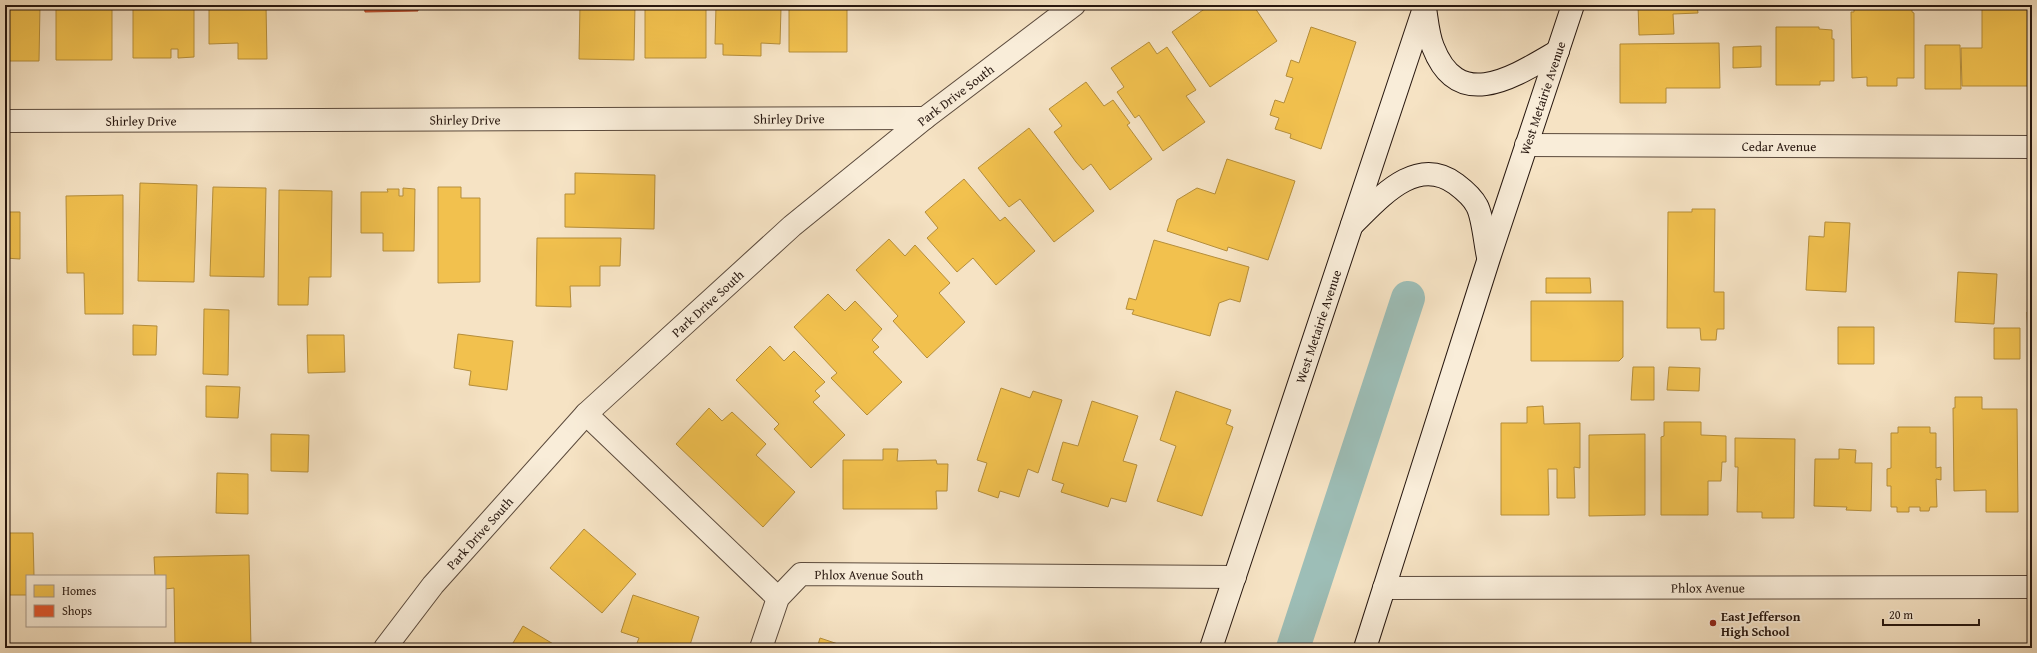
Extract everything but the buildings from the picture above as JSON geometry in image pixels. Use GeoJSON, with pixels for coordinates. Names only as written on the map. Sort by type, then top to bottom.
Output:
{"type":"FeatureCollection","features":[{"type":"Feature","properties":{"kind":"street","name":"Park Drive South"},"geometry":{"type":"LineString","coordinates":[[385,648],[433,585],[586,414],[792,226],[925,118],[1074,5]]}},
{"type":"Feature","properties":{"kind":"street","name":"West Metairie Avenue"},"geometry":{"type":"LineString","coordinates":[[1365,648],[1489,258],[1573,5]]}},
{"type":"Feature","properties":{"kind":"street","name":"West Metairie Avenue"},"geometry":{"type":"LineString","coordinates":[[1211,648],[1350,227],[1425,6]]}},
{"type":"Feature","properties":{"kind":"street"},"geometry":{"type":"LineString","coordinates":[[1425,6],[1433,46],[1446,70],[1466,84],[1483,85],[1512,77],[1558,51]]}},
{"type":"Feature","properties":{"kind":"street","name":"Shirley Drive"},"geometry":{"type":"LineString","coordinates":[[5,121],[925,118]]}},
{"type":"Feature","properties":{"kind":"street","name":"Cedar Avenue"},"geometry":{"type":"LineString","coordinates":[[1526,145],[2032,148]]}},
{"type":"Feature","properties":{"kind":"street"},"geometry":{"type":"LineString","coordinates":[[1350,227],[1391,187],[1416,175],[1435,174],[1449,179],[1465,191],[1477,207],[1489,258]]}},
{"type":"Feature","properties":{"kind":"street"},"geometry":{"type":"LineString","coordinates":[[586,414],[778,598],[761,648]]}},
{"type":"Feature","properties":{"kind":"street","name":"Phlox Avenue South"},"geometry":{"type":"LineString","coordinates":[[778,598],[801,574],[1235,577]]}},
{"type":"Feature","properties":{"kind":"street","name":"Phlox Avenue"},"geometry":{"type":"LineString","coordinates":[[1384,588],[2032,588]]}},
{"type":"Feature","properties":{"kind":"waterway"},"geometry":{"type":"LineString","coordinates":[[1293,648],[1408,298]]}},
{"type":"Feature","properties":{"kind":"place","name":"East Jefferson High School"},"geometry":{"type":"Point","coordinates":[1713,623]}}]}
